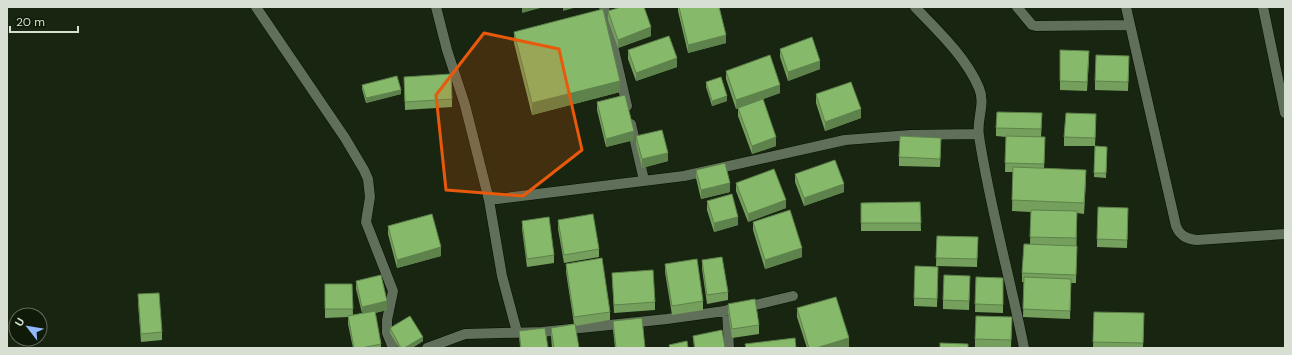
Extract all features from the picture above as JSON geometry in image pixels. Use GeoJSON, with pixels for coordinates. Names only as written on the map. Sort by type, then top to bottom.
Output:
{"type":"FeatureCollection","features":[{"type":"Feature","properties":{"kind":"street"},"geometry":{"type":"LineString","coordinates":[[256,7],[345,138],[368,179],[370,198],[366,222],[393,291],[387,320],[387,333],[393,348]]}},
{"type":"Feature","properties":{"kind":"street"},"geometry":{"type":"LineString","coordinates":[[436,7],[447,50],[465,105],[489,200],[502,276],[518,332]]}},
{"type":"Feature","properties":{"kind":"street"},"geometry":{"type":"LineString","coordinates":[[604,7],[644,180]]}},
{"type":"Feature","properties":{"kind":"street"},"geometry":{"type":"LineString","coordinates":[[916,7],[941,34],[970,71],[979,88],[982,98],[978,134],[1024,348]]}},
{"type":"Feature","properties":{"kind":"street"},"geometry":{"type":"LineString","coordinates":[[1017,7],[1032,25],[1036,26],[1129,25]]}},
{"type":"Feature","properties":{"kind":"street"},"geometry":{"type":"LineString","coordinates":[[1126,7],[1179,233],[1190,239],[1197,240],[1285,234]]}},
{"type":"Feature","properties":{"kind":"street"},"geometry":{"type":"LineString","coordinates":[[1263,7],[1285,114]]}},
{"type":"Feature","properties":{"kind":"street"},"geometry":{"type":"LineString","coordinates":[[489,200],[684,176],[845,140],[911,135],[978,134]]}},
{"type":"Feature","properties":{"kind":"street"},"geometry":{"type":"LineString","coordinates":[[427,348],[465,334],[550,332],[667,319],[739,309],[793,296]]}},
{"type":"Feature","properties":{"kind":"street"},"geometry":{"type":"LineString","coordinates":[[727,310],[729,348]]}},
{"type":"Feature","properties":{"kind":"highlighted area"},"geometry":{"type":"Polygon","coordinates":[[[484,33],[559,49],[582,150],[523,196],[446,190],[436,95],[484,33]]]}},
{"type":"Feature","properties":{"kind":"building"},"geometry":{"type":"Polygon","coordinates":[[[621,7],[644,7],[651,27],[618,40],[608,11],[621,7]]]}},
{"type":"Feature","properties":{"kind":"building"},"geometry":{"type":"Polygon","coordinates":[[[679,7],[719,7],[726,35],[688,45],[679,7]]]}},
{"type":"Feature","properties":{"kind":"building"},"geometry":{"type":"Polygon","coordinates":[[[603,9],[620,81],[532,103],[514,32],[603,9]]]}},
{"type":"Feature","properties":{"kind":"building"},"geometry":{"type":"Polygon","coordinates":[[[669,36],[677,58],[636,73],[628,50],[669,36]]]}},
{"type":"Feature","properties":{"kind":"building"},"geometry":{"type":"Polygon","coordinates":[[[812,37],[820,61],[788,72],[780,49],[812,37]]]}},
{"type":"Feature","properties":{"kind":"building"},"geometry":{"type":"Polygon","coordinates":[[[1060,50],[1089,51],[1087,82],[1060,81],[1060,50]]]}},
{"type":"Feature","properties":{"kind":"building"},"geometry":{"type":"Polygon","coordinates":[[[770,55],[780,85],[736,100],[726,71],[770,55]]]}},
{"type":"Feature","properties":{"kind":"building"},"geometry":{"type":"Polygon","coordinates":[[[1096,55],[1129,56],[1128,82],[1095,81],[1096,55]]]}},
{"type":"Feature","properties":{"kind":"building"},"geometry":{"type":"Polygon","coordinates":[[[451,74],[452,99],[405,102],[404,77],[451,74]]]}},
{"type":"Feature","properties":{"kind":"building"},"geometry":{"type":"Polygon","coordinates":[[[397,76],[401,90],[366,98],[362,85],[397,76]]]}},
{"type":"Feature","properties":{"kind":"building"},"geometry":{"type":"Polygon","coordinates":[[[721,77],[727,96],[712,101],[706,82],[721,77]]]}},
{"type":"Feature","properties":{"kind":"building"},"geometry":{"type":"Polygon","coordinates":[[[851,82],[861,109],[825,122],[816,94],[851,82]]]}},
{"type":"Feature","properties":{"kind":"building"},"geometry":{"type":"Polygon","coordinates":[[[625,95],[634,131],[606,139],[597,102],[625,95]]]}},
{"type":"Feature","properties":{"kind":"building"},"geometry":{"type":"Polygon","coordinates":[[[763,99],[776,137],[752,146],[738,108],[763,99]]]}},
{"type":"Feature","properties":{"kind":"building"},"geometry":{"type":"Polygon","coordinates":[[[997,112],[1042,113],[1041,129],[996,128],[997,112]]]}},
{"type":"Feature","properties":{"kind":"building"},"geometry":{"type":"Polygon","coordinates":[[[1066,113],[1096,114],[1095,138],[1064,137],[1066,113]]]}},
{"type":"Feature","properties":{"kind":"building"},"geometry":{"type":"Polygon","coordinates":[[[662,130],[668,153],[642,159],[636,136],[662,130]]]}},
{"type":"Feature","properties":{"kind":"building"},"geometry":{"type":"Polygon","coordinates":[[[900,136],[941,138],[940,159],[899,157],[900,136]]]}},
{"type":"Feature","properties":{"kind":"building"},"geometry":{"type":"Polygon","coordinates":[[[1006,136],[1045,137],[1044,164],[1005,163],[1006,136]]]}},
{"type":"Feature","properties":{"kind":"building"},"geometry":{"type":"Polygon","coordinates":[[[1095,146],[1107,147],[1106,173],[1094,173],[1095,146]]]}},
{"type":"Feature","properties":{"kind":"building"},"geometry":{"type":"Polygon","coordinates":[[[835,160],[844,184],[804,198],[795,174],[835,160]]]}},
{"type":"Feature","properties":{"kind":"building"},"geometry":{"type":"Polygon","coordinates":[[[725,163],[730,183],[701,190],[696,170],[725,163]]]}},
{"type":"Feature","properties":{"kind":"building"},"geometry":{"type":"Polygon","coordinates":[[[1013,167],[1086,170],[1084,203],[1012,200],[1013,167]]]}},
{"type":"Feature","properties":{"kind":"building"},"geometry":{"type":"Polygon","coordinates":[[[774,169],[786,200],[748,214],[736,183],[774,169]]]}},
{"type":"Feature","properties":{"kind":"building"},"geometry":{"type":"Polygon","coordinates":[[[732,194],[738,217],[714,223],[707,201],[732,194]]]}},
{"type":"Feature","properties":{"kind":"building"},"geometry":{"type":"Polygon","coordinates":[[[920,202],[921,223],[861,223],[861,203],[920,202]]]}},
{"type":"Feature","properties":{"kind":"building"},"geometry":{"type":"Polygon","coordinates":[[[1098,207],[1128,208],[1127,240],[1097,239],[1098,207]]]}},
{"type":"Feature","properties":{"kind":"building"},"geometry":{"type":"Polygon","coordinates":[[[790,210],[802,248],[765,260],[753,222],[790,210]]]}},
{"type":"Feature","properties":{"kind":"building"},"geometry":{"type":"Polygon","coordinates":[[[1031,210],[1077,211],[1076,238],[1030,237],[1031,210]]]}},
{"type":"Feature","properties":{"kind":"building"},"geometry":{"type":"Polygon","coordinates":[[[432,214],[441,247],[397,260],[388,226],[432,214]]]}},
{"type":"Feature","properties":{"kind":"building"},"geometry":{"type":"Polygon","coordinates":[[[593,214],[599,249],[564,255],[558,220],[593,214]]]}},
{"type":"Feature","properties":{"kind":"building"},"geometry":{"type":"Polygon","coordinates":[[[549,217],[554,255],[527,259],[522,221],[549,217]]]}},
{"type":"Feature","properties":{"kind":"building"},"geometry":{"type":"Polygon","coordinates":[[[937,236],[978,237],[977,259],[936,258],[937,236]]]}},
{"type":"Feature","properties":{"kind":"building"},"geometry":{"type":"Polygon","coordinates":[[[1024,244],[1077,246],[1076,275],[1022,273],[1024,244]]]}},
{"type":"Feature","properties":{"kind":"building"},"geometry":{"type":"Polygon","coordinates":[[[722,257],[728,292],[707,295],[702,260],[722,257]]]}},
{"type":"Feature","properties":{"kind":"building"},"geometry":{"type":"Polygon","coordinates":[[[602,258],[610,312],[574,317],[566,264],[602,258]]]}},
{"type":"Feature","properties":{"kind":"building"},"geometry":{"type":"Polygon","coordinates":[[[697,259],[703,301],[672,306],[665,264],[697,259]]]}},
{"type":"Feature","properties":{"kind":"building"},"geometry":{"type":"Polygon","coordinates":[[[915,266],[938,267],[937,299],[914,298],[915,266]]]}},
{"type":"Feature","properties":{"kind":"building"},"geometry":{"type":"Polygon","coordinates":[[[653,270],[655,302],[614,305],[612,273],[653,270]]]}},
{"type":"Feature","properties":{"kind":"building"},"geometry":{"type":"Polygon","coordinates":[[[381,275],[387,301],[362,307],[356,281],[381,275]]]}},
{"type":"Feature","properties":{"kind":"building"},"geometry":{"type":"Polygon","coordinates":[[[944,275],[970,276],[969,301],[943,300],[944,275]]]}},
{"type":"Feature","properties":{"kind":"building"},"geometry":{"type":"Polygon","coordinates":[[[976,277],[1003,278],[1003,305],[975,304],[976,277]]]}},
{"type":"Feature","properties":{"kind":"building"},"geometry":{"type":"Polygon","coordinates":[[[1024,277],[1071,279],[1070,311],[1023,309],[1024,277]]]}},
{"type":"Feature","properties":{"kind":"building"},"geometry":{"type":"Polygon","coordinates":[[[325,284],[352,284],[353,309],[325,309],[325,284]]]}},
{"type":"Feature","properties":{"kind":"building"},"geometry":{"type":"Polygon","coordinates":[[[159,293],[162,332],[141,334],[138,294],[159,293]]]}},
{"type":"Feature","properties":{"kind":"building"},"geometry":{"type":"Polygon","coordinates":[[[836,297],[849,338],[816,348],[809,348],[797,308],[836,297]]]}},
{"type":"Feature","properties":{"kind":"building"},"geometry":{"type":"Polygon","coordinates":[[[755,299],[759,325],[732,329],[728,304],[755,299]]]}},
{"type":"Feature","properties":{"kind":"building"},"geometry":{"type":"Polygon","coordinates":[[[375,311],[381,344],[354,348],[348,316],[375,311]]]}},
{"type":"Feature","properties":{"kind":"building"},"geometry":{"type":"Polygon","coordinates":[[[1094,312],[1144,313],[1143,343],[1093,342],[1094,312]]]}},
{"type":"Feature","properties":{"kind":"building"},"geometry":{"type":"Polygon","coordinates":[[[410,316],[423,337],[404,348],[401,348],[390,328],[410,316]]]}},
{"type":"Feature","properties":{"kind":"building"},"geometry":{"type":"Polygon","coordinates":[[[976,316],[1012,317],[1011,340],[975,339],[976,316]]]}},
{"type":"Feature","properties":{"kind":"building"},"geometry":{"type":"Polygon","coordinates":[[[642,318],[645,348],[616,348],[613,321],[642,318]]]}},
{"type":"Feature","properties":{"kind":"building"},"geometry":{"type":"Polygon","coordinates":[[[575,324],[579,348],[554,348],[551,328],[575,324]]]}},
{"type":"Feature","properties":{"kind":"building"},"geometry":{"type":"Polygon","coordinates":[[[545,328],[548,348],[521,348],[519,331],[545,328]]]}},
{"type":"Feature","properties":{"kind":"building"},"geometry":{"type":"Polygon","coordinates":[[[722,330],[725,348],[695,348],[693,336],[722,330]]]}},
{"type":"Feature","properties":{"kind":"building"},"geometry":{"type":"Polygon","coordinates":[[[795,338],[796,348],[746,348],[745,344],[795,338]]]}},
{"type":"Feature","properties":{"kind":"building"},"geometry":{"type":"Polygon","coordinates":[[[687,341],[688,348],[670,348],[669,345],[687,341]]]}},
{"type":"Feature","properties":{"kind":"building"},"geometry":{"type":"Polygon","coordinates":[[[940,343],[968,344],[968,348],[940,348],[940,343]]]}}]}
